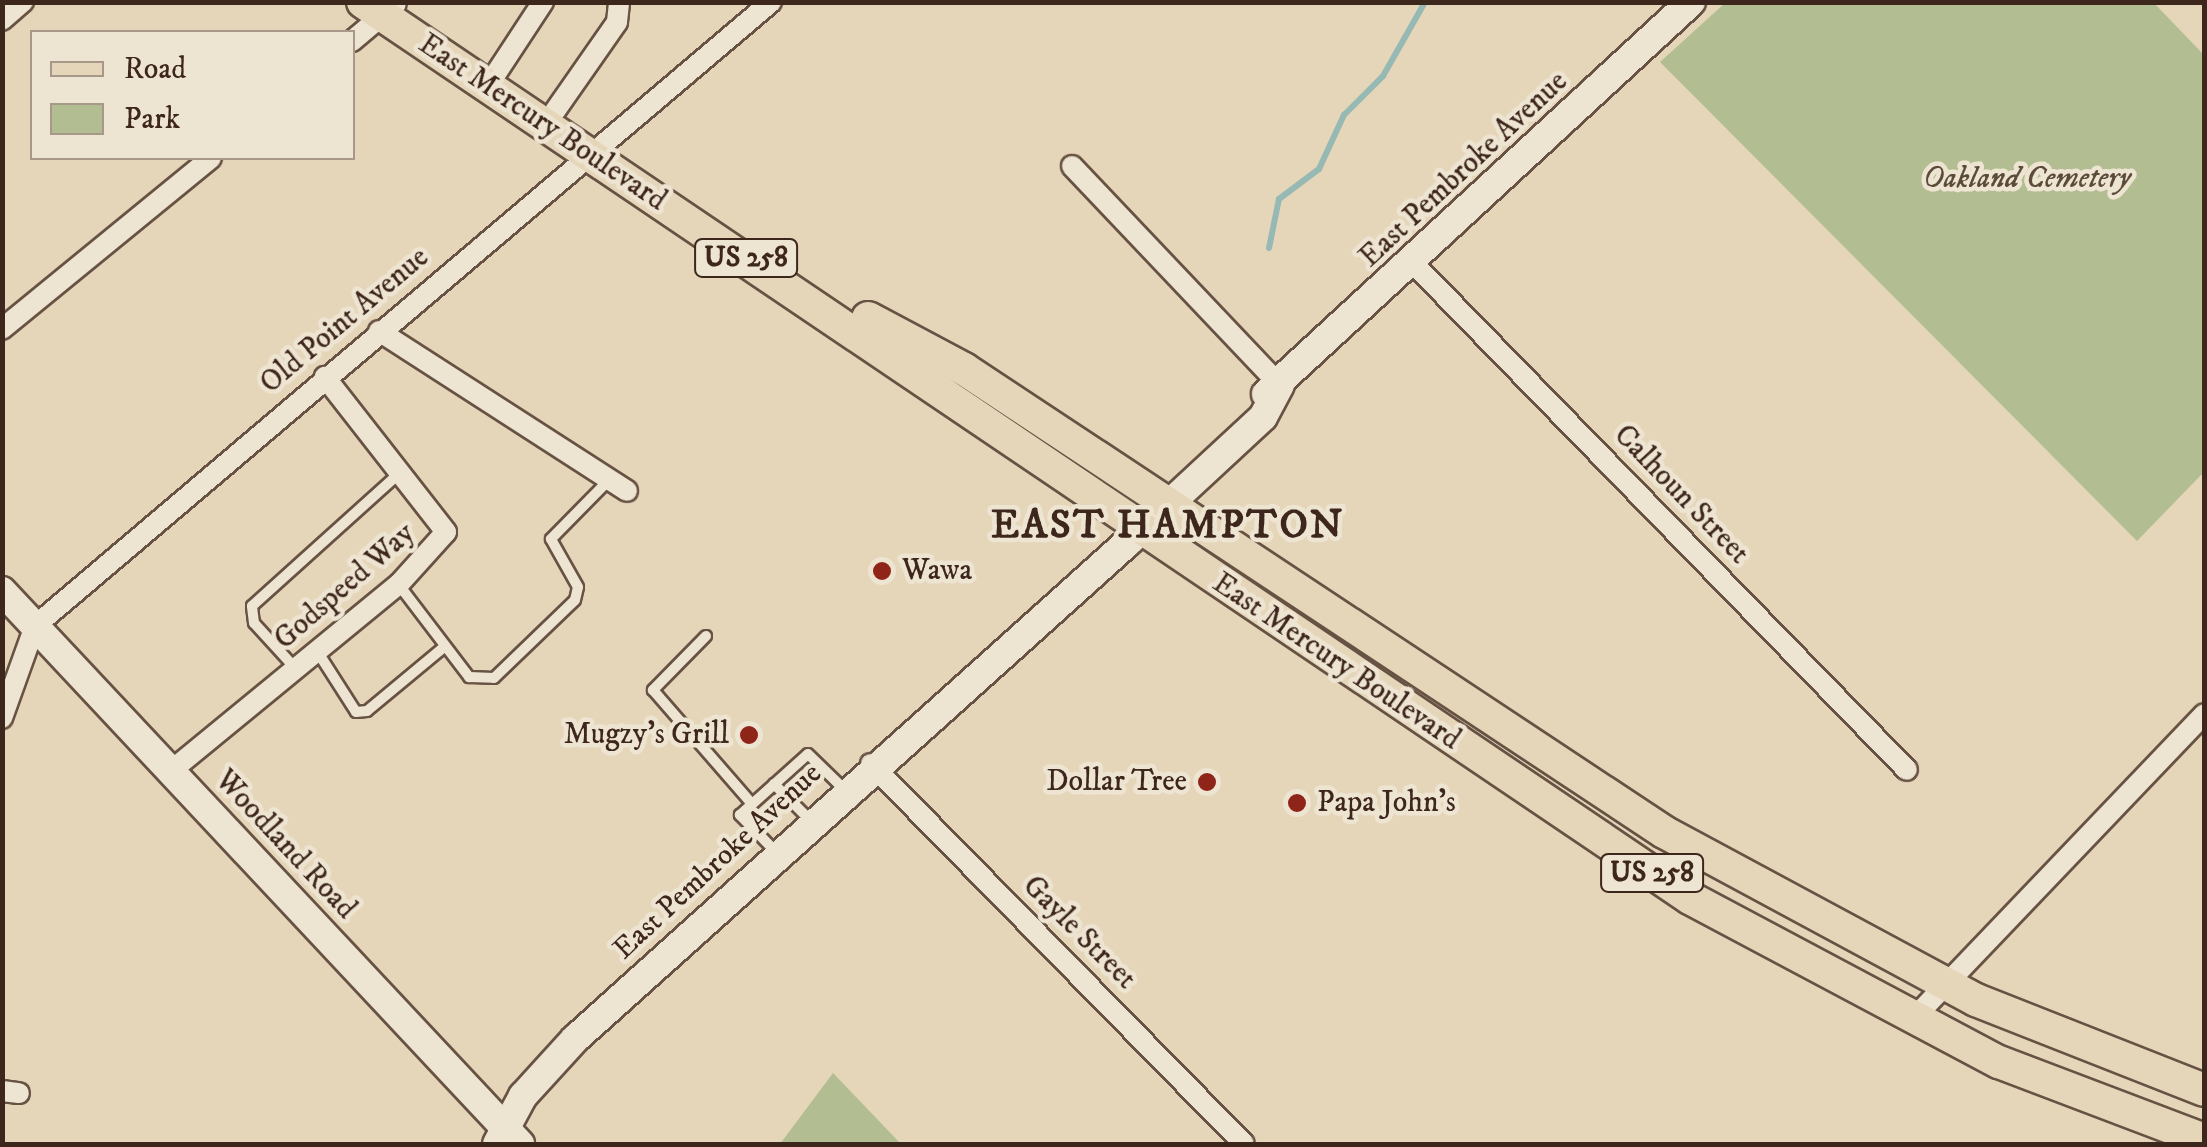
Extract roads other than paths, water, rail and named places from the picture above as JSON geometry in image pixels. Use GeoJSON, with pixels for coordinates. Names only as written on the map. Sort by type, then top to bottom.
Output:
{"type":"FeatureCollection","features":[{"type":"Feature","properties":{"kind":"main road","name":"East Pembroke Avenue"},"geometry":{"type":"LineString","coordinates":[[507,1139],[555,1059],[810,820],[1004,646],[1692,2]]}},
{"type":"Feature","properties":{"kind":"main road","name":"East Mercury Boulevard"},"geometry":{"type":"LineString","coordinates":[[384,6],[498,72],[555,110],[597,148],[1159,501],[1577,779],[1946,985],[2204,1090]]}},
{"type":"Feature","properties":{"kind":"main road","name":"East Mercury Boulevard"},"geometry":{"type":"LineString","coordinates":[[384,6],[597,148],[1132,526],[1690,898],[1912,1020],[2204,1140]]}},
{"type":"Feature","properties":{"kind":"main road","name":"Woodland Road"},"geometry":{"type":"LineString","coordinates":[[2,590],[507,1139]]}},
{"type":"Feature","properties":{"kind":"street"},"geometry":{"type":"LineString","coordinates":[[2,20],[23,2]]}},
{"type":"Feature","properties":{"kind":"street"},"geometry":{"type":"LineString","coordinates":[[498,72],[543,2]]}},
{"type":"Feature","properties":{"kind":"street"},"geometry":{"type":"LineString","coordinates":[[555,110],[617,22],[619,2]]}},
{"type":"Feature","properties":{"kind":"street","name":"Old Point Avenue"},"geometry":{"type":"LineString","coordinates":[[2,718],[35,626],[325,376],[771,2]]}},
{"type":"Feature","properties":{"kind":"street"},"geometry":{"type":"LineString","coordinates":[[355,38],[384,6]]}},
{"type":"Feature","properties":{"kind":"street"},"geometry":{"type":"LineString","coordinates":[[2,330],[209,160]]}},
{"type":"Feature","properties":{"kind":"street"},"geometry":{"type":"LineString","coordinates":[[1072,166],[1280,386]]}},
{"type":"Feature","properties":{"kind":"street","name":"Calhoun Street"},"geometry":{"type":"LineString","coordinates":[[1412,262],[1906,770]]}},
{"type":"Feature","properties":{"kind":"street"},"geometry":{"type":"LineString","coordinates":[[380,330],[618,485]]}},
{"type":"Feature","properties":{"kind":"street","name":"Godspeed Way"},"geometry":{"type":"LineString","coordinates":[[171,771],[398,584],[446,532],[403,471],[325,376]]}},
{"type":"Feature","properties":{"kind":"street"},"geometry":{"type":"LineString","coordinates":[[1912,1020],[2204,714]]}},
{"type":"Feature","properties":{"kind":"street","name":"Gayle Street"},"geometry":{"type":"LineString","coordinates":[[871,764],[1244,1144]]}},
{"type":"Feature","properties":{"kind":"lane"},"geometry":{"type":"LineString","coordinates":[[296,670],[254,623],[252,606],[403,471]]}},
{"type":"Feature","properties":{"kind":"lane"},"geometry":{"type":"LineString","coordinates":[[398,584],[469,678],[494,678],[574,600],[578,587],[551,539],[618,485]]}},
{"type":"Feature","properties":{"kind":"lane"},"geometry":{"type":"LineString","coordinates":[[706,636],[652,690],[752,804]]}},
{"type":"Feature","properties":{"kind":"lane"},"geometry":{"type":"LineString","coordinates":[[317,651],[356,712],[367,712],[444,647]]}},
{"type":"Feature","properties":{"kind":"lane"},"geometry":{"type":"LineString","coordinates":[[776,852],[740,815],[752,804],[808,754],[844,790]]}},
{"type":"Feature","properties":{"kind":"lane"},"geometry":{"type":"LineString","coordinates":[[774,784],[810,820]]}},
{"type":"Feature","properties":{"kind":"waterway"},"geometry":{"type":"LineString","coordinates":[[1269,248],[1279,199],[1319,169],[1344,115],[1383,76],[1425,2]]}},
{"type":"Feature","properties":{"kind":"place","name":"Wawa"},"geometry":{"type":"Point","coordinates":[882,571]}},
{"type":"Feature","properties":{"kind":"place","name":"Mugzy's Grill"},"geometry":{"type":"Point","coordinates":[749,735]}},
{"type":"Feature","properties":{"kind":"place","name":"Dollar Tree"},"geometry":{"type":"Point","coordinates":[1207,782]}},
{"type":"Feature","properties":{"kind":"place","name":"Papa John's"},"geometry":{"type":"Point","coordinates":[1297,803]}},
{"type":"Feature","properties":{"kind":"district","name":"EAST HAMPTON"},"geometry":{"type":"Point","coordinates":[1168,526]}},
{"type":"Feature","properties":{"kind":"park label","name":"Oakland Cemetery"},"geometry":{"type":"Point","coordinates":[2027,179]}}]}
